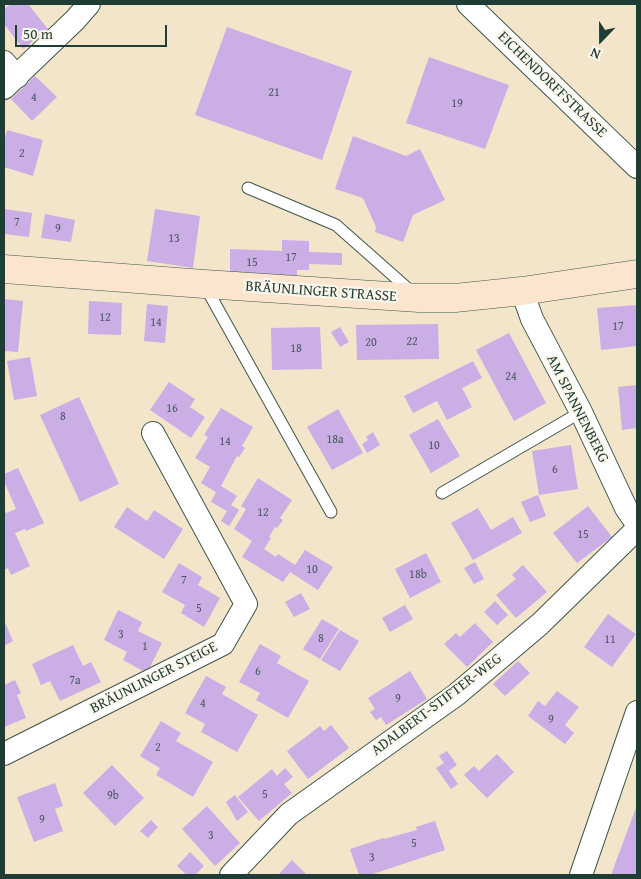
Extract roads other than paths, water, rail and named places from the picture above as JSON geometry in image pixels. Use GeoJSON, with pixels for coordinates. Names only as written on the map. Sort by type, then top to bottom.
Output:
{"type":"FeatureCollection","features":[{"type":"Feature","properties":{"kind":"main road","name":"BRÄUNLINGER STRASSE"},"geometry":{"type":"LineString","coordinates":[[4,269],[419,298],[455,298],[522,291],[637,274]]}},
{"type":"Feature","properties":{"kind":"street"},"geometry":{"type":"LineString","coordinates":[[8,76],[75,20],[89,4]]}},
{"type":"Feature","properties":{"kind":"street","name":"EICHENDORFFSTRASSE"},"geometry":{"type":"LineString","coordinates":[[468,4],[637,167]]}},
{"type":"Feature","properties":{"kind":"street","name":"AM SPANNENBERG"},"geometry":{"type":"LineString","coordinates":[[522,291],[532,319],[581,412],[626,508],[637,524]]}},
{"type":"Feature","properties":{"kind":"street","name":"BRÄUNLINGER STEIGE"},"geometry":{"type":"LineString","coordinates":[[4,754],[224,644],[246,604],[153,433]]}},
{"type":"Feature","properties":{"kind":"street","name":"ADALBERT-STIFTER-WEG"},"geometry":{"type":"LineString","coordinates":[[231,875],[289,814],[456,694],[540,624],[637,529]]}},
{"type":"Feature","properties":{"kind":"street"},"geometry":{"type":"LineString","coordinates":[[581,875],[637,712]]}},
{"type":"Feature","properties":{"kind":"lane"},"geometry":{"type":"LineString","coordinates":[[248,188],[336,225],[419,298]]}},
{"type":"Feature","properties":{"kind":"lane"},"geometry":{"type":"LineString","coordinates":[[204,284],[331,512]]}},
{"type":"Feature","properties":{"kind":"lane"},"geometry":{"type":"LineString","coordinates":[[442,492],[581,412]]}}]}
